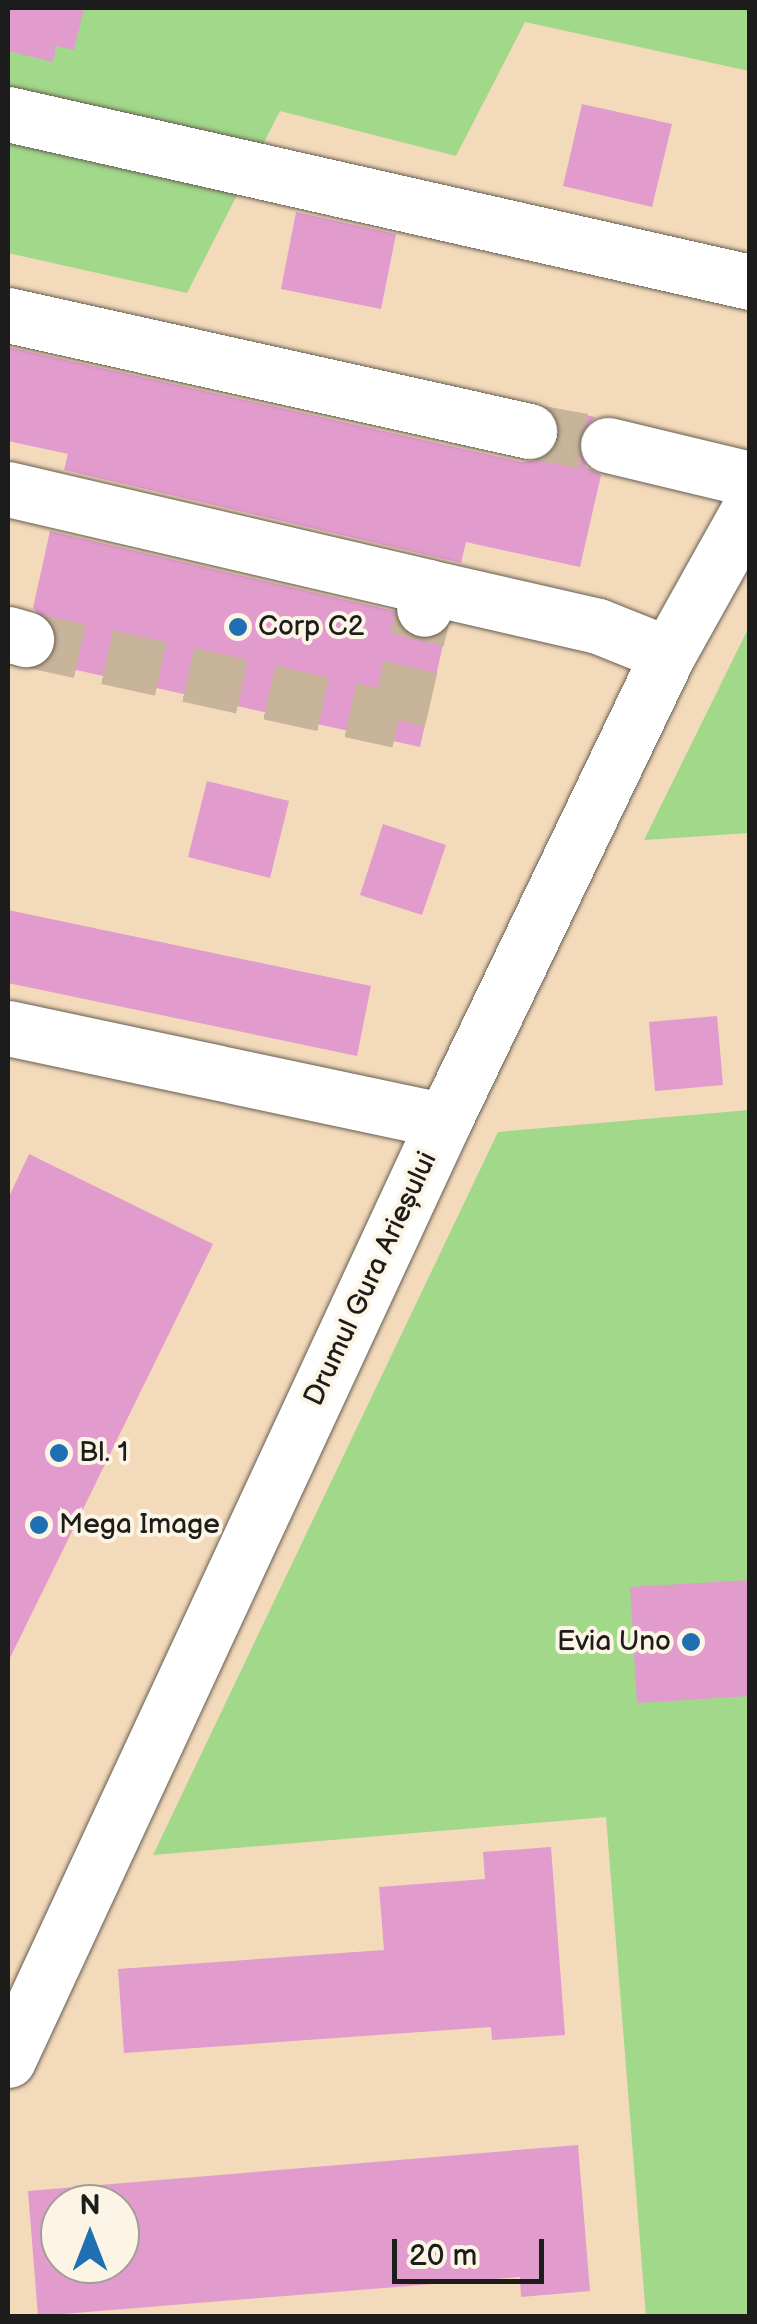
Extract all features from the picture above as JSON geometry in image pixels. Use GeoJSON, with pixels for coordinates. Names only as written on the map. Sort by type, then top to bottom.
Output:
{"type":"FeatureCollection","features":[{"type":"Feature","properties":{"kind":"street"},"geometry":{"type":"LineString","coordinates":[[8,114],[750,282]]}},
{"type":"Feature","properties":{"kind":"street"},"geometry":{"type":"LineString","coordinates":[[8,315],[529,431]]}},
{"type":"Feature","properties":{"kind":"street"},"geometry":{"type":"LineString","coordinates":[[608,445],[750,479]]}},
{"type":"Feature","properties":{"kind":"street"},"geometry":{"type":"LineString","coordinates":[[8,489],[426,598],[598,626],[668,654]]}},
{"type":"Feature","properties":{"kind":"street","name":"Drumul Gura Arieșului"},"geometry":{"type":"LineString","coordinates":[[8,2060],[444,1121],[668,654],[750,507]]}},
{"type":"Feature","properties":{"kind":"street"},"geometry":{"type":"LineString","coordinates":[[8,1028],[444,1121]]}},
{"type":"Feature","properties":{"kind":"green space"},"geometry":{"type":"Polygon","coordinates":[[[8,8],[749,8],[749,71],[525,22],[456,156],[280,111],[187,293],[8,253],[8,8]]]}},
{"type":"Feature","properties":{"kind":"green space"},"geometry":{"type":"Polygon","coordinates":[[[749,627],[749,833],[644,840],[749,627]]]}},
{"type":"Feature","properties":{"kind":"green space"},"geometry":{"type":"Polygon","coordinates":[[[749,1110],[749,2316],[646,2316],[606,1817],[153,1855],[498,1132],[749,1110]]]}},
{"type":"Feature","properties":{"kind":"building"},"geometry":{"type":"Polygon","coordinates":[[[8,8],[84,8],[74,50],[56,46],[53,62],[8,51],[8,8]]]}},
{"type":"Feature","properties":{"kind":"building"},"geometry":{"type":"Polygon","coordinates":[[[582,104],[672,124],[652,207],[563,186],[582,104]]]}},
{"type":"Feature","properties":{"kind":"building"},"geometry":{"type":"Polygon","coordinates":[[[296,212],[396,234],[381,309],[281,289],[296,212]]]}},
{"type":"Feature","properties":{"kind":"building"},"geometry":{"type":"Polygon","coordinates":[[[8,347],[522,462],[539,460],[559,439],[549,407],[595,417],[578,439],[586,467],[601,475],[580,567],[466,542],[461,563],[64,470],[68,454],[8,441],[8,347]]]}},
{"type":"Feature","properties":{"kind":"building","name":"Corp C2"},"geometry":{"type":"Polygon","coordinates":[[[50,531],[394,611],[417,639],[446,631],[420,747],[45,663],[56,632],[33,608],[50,531]]]}},
{"type":"Feature","properties":{"kind":"building"},"geometry":{"type":"Polygon","coordinates":[[[207,781],[289,801],[270,878],[188,857],[207,781]]]}},
{"type":"Feature","properties":{"kind":"building"},"geometry":{"type":"Polygon","coordinates":[[[383,824],[446,845],[422,915],[360,895],[383,824]]]}},
{"type":"Feature","properties":{"kind":"building"},"geometry":{"type":"Polygon","coordinates":[[[8,910],[371,986],[357,1056],[8,983],[8,910]]]}},
{"type":"Feature","properties":{"kind":"building"},"geometry":{"type":"Polygon","coordinates":[[[717,1016],[723,1085],[655,1091],[649,1022],[717,1016]]]}},
{"type":"Feature","properties":{"kind":"building","name":"Bl. 1"},"geometry":{"type":"Polygon","coordinates":[[[29,1154],[213,1244],[8,1662],[8,1199],[29,1154]]]}},
{"type":"Feature","properties":{"kind":"building","name":"Evia Uno"},"geometry":{"type":"Polygon","coordinates":[[[750,1580],[750,1696],[637,1703],[630,1587],[750,1580]]]}},
{"type":"Feature","properties":{"kind":"building"},"geometry":{"type":"Polygon","coordinates":[[[551,1847],[565,2035],[492,2040],[491,2027],[124,2053],[118,1969],[384,1950],[379,1887],[485,1879],[483,1852],[551,1847]]]}},
{"type":"Feature","properties":{"kind":"building"},"geometry":{"type":"Polygon","coordinates":[[[578,2145],[590,2291],[521,2297],[520,2277],[38,2316],[28,2191],[40,2190],[40,2284],[140,2284],[140,2184],[112,2184],[578,2145]]]}},
{"type":"Feature","properties":{"kind":"tunnel"},"geometry":{"type":"LineString","coordinates":[[529,431],[608,445]]}},
{"type":"Feature","properties":{"kind":"tunnel"},"geometry":{"type":"LineString","coordinates":[[26,639],[398,720],[424,609]]}},
{"type":"Feature","properties":{"kind":"place","name":"Corp C2"},"geometry":{"type":"Point","coordinates":[238,627]}},
{"type":"Feature","properties":{"kind":"place","name":"Bl. 1"},"geometry":{"type":"Point","coordinates":[59,1453]}},
{"type":"Feature","properties":{"kind":"place","name":"Mega Image"},"geometry":{"type":"Point","coordinates":[39,1525]}},
{"type":"Feature","properties":{"kind":"place","name":"Evia Uno"},"geometry":{"type":"Point","coordinates":[691,1642]}}]}
